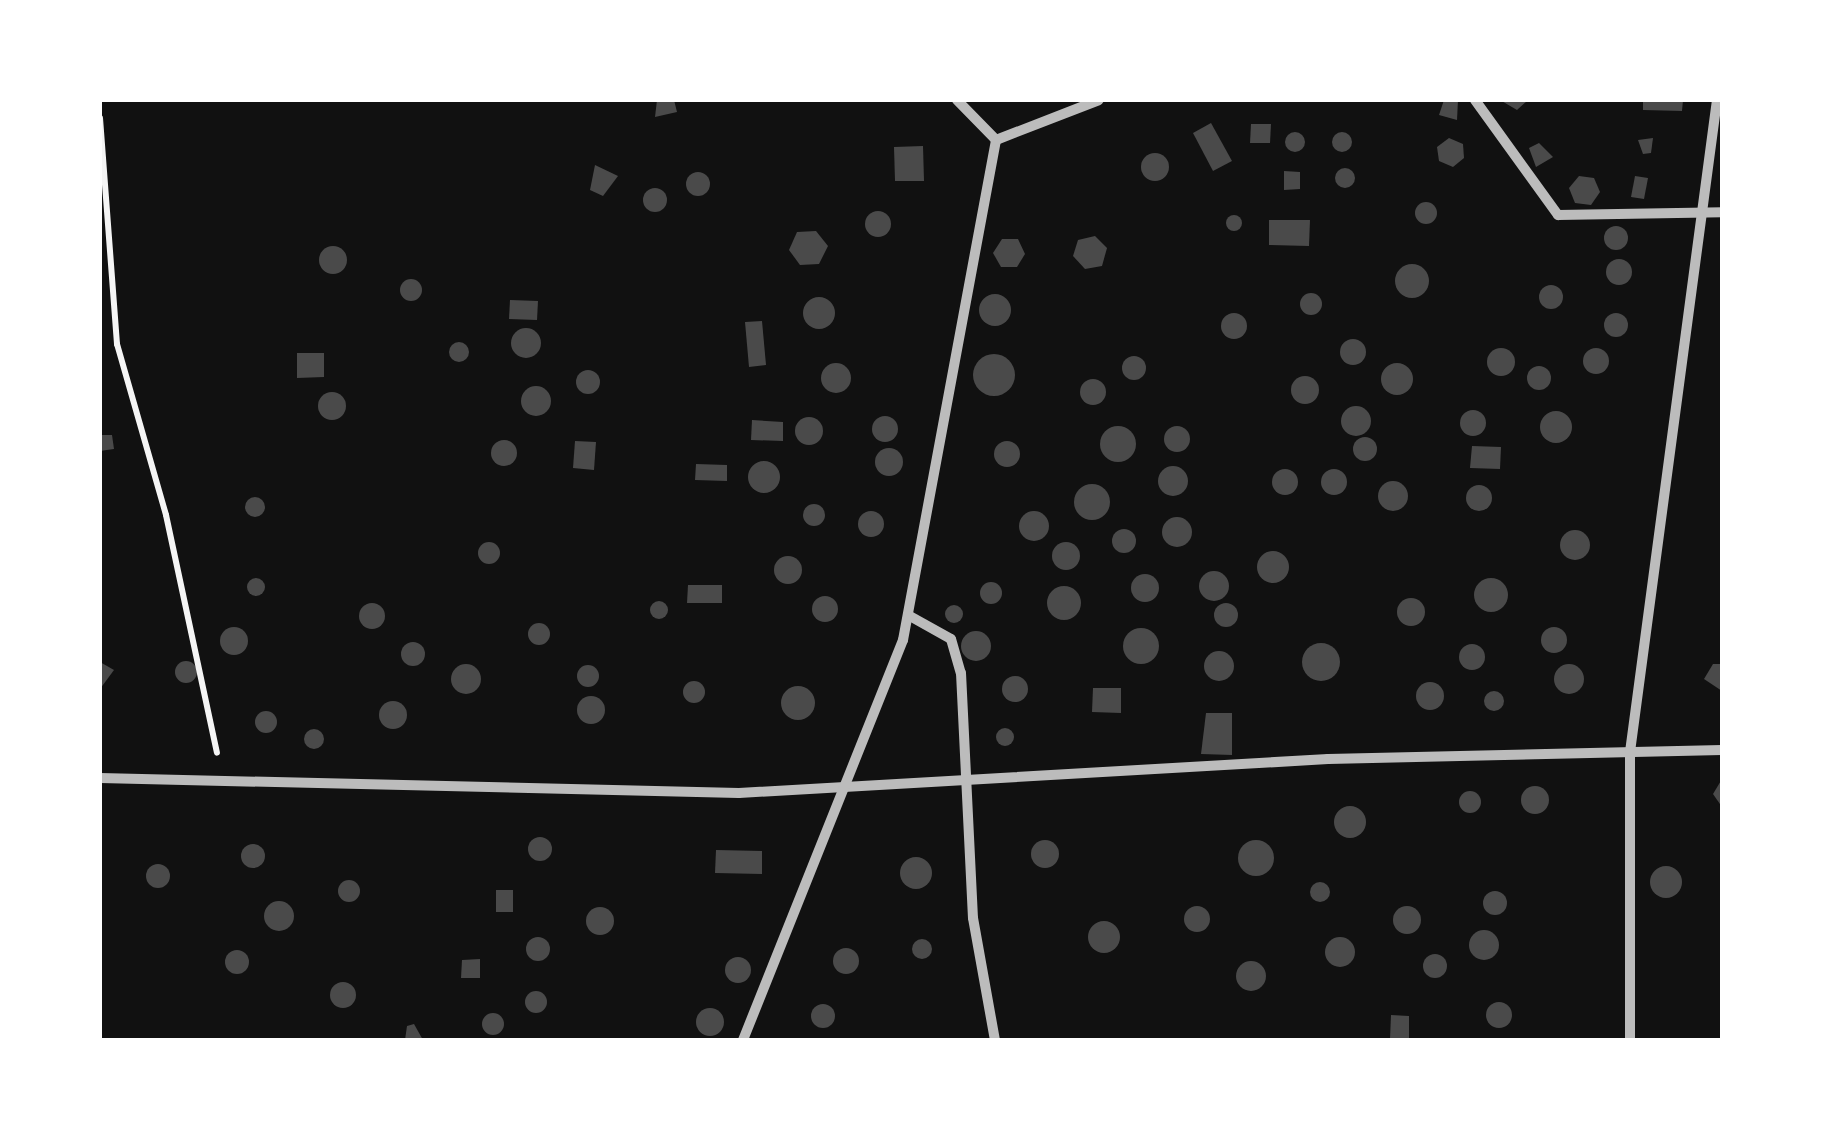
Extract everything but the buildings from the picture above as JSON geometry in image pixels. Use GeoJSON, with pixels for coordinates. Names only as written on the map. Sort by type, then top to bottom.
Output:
{"type":"FeatureCollection","features":[{"type":"Feature","properties":{"kind":"street"},"geometry":{"type":"LineString","coordinates":[[957,100],[996,140]]}},
{"type":"Feature","properties":{"kind":"street"},"geometry":{"type":"LineString","coordinates":[[996,140],[1099,100]]}},
{"type":"Feature","properties":{"kind":"street"},"geometry":{"type":"LineString","coordinates":[[1475,100],[1558,215],[1722,212]]}},
{"type":"Feature","properties":{"kind":"street"},"geometry":{"type":"LineString","coordinates":[[1630,1040],[1630,752],[1706,212],[1717,100]]}},
{"type":"Feature","properties":{"kind":"street"},"geometry":{"type":"LineString","coordinates":[[744,1040],[908,615],[996,140]]}},
{"type":"Feature","properties":{"kind":"street"},"geometry":{"type":"LineString","coordinates":[[908,615],[951,639],[961,672],[972,918],[995,1040]]}},
{"type":"Feature","properties":{"kind":"street"},"geometry":{"type":"LineString","coordinates":[[100,778],[738,792],[964,778],[1722,750]]}},
{"type":"Feature","properties":{"kind":"path"},"geometry":{"type":"LineString","coordinates":[[100,118],[116,344],[218,738],[215,780]]}}]}
